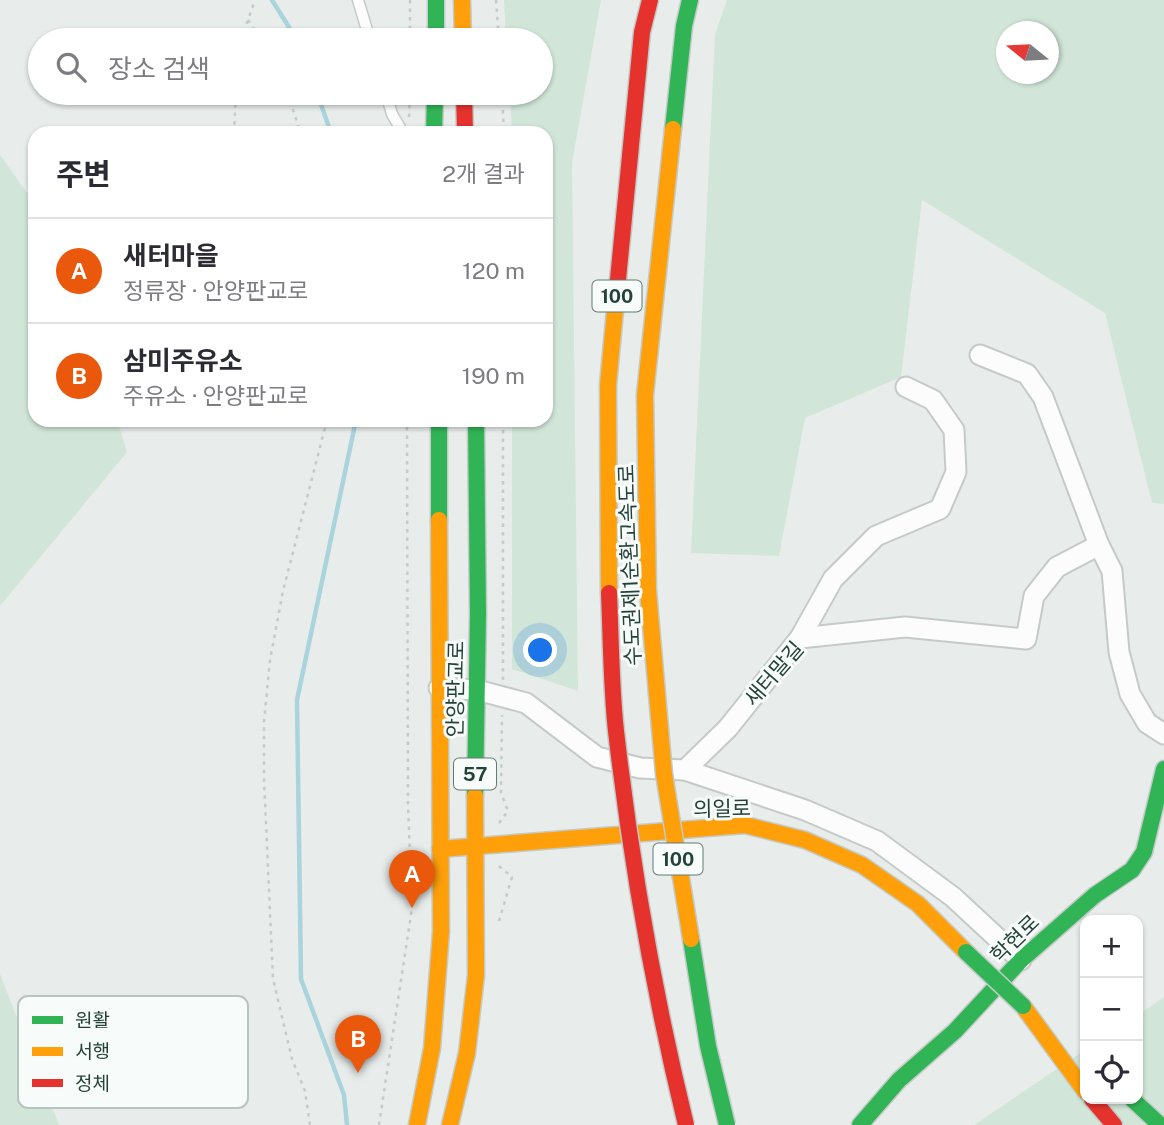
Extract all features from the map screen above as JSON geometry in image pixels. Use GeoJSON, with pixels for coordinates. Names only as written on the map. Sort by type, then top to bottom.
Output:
{"type":"FeatureCollection","features":[{"type":"Feature","properties":{"kind":"main road"},"geometry":{"type":"LineString","coordinates":[[436,0],[436,28]]}},
{"type":"Feature","properties":{"kind":"main road"},"geometry":{"type":"LineString","coordinates":[[462,0],[463,28]]}},
{"type":"Feature","properties":{"kind":"main road","name":"수도권제1순환고속도로"},"geometry":{"type":"LineString","coordinates":[[650,0],[642,32],[608,385],[609,593],[616,730],[638,881],[670,1060],[686,1125]]}},
{"type":"Feature","properties":{"kind":"main road","name":"수도권제1순환고속도로"},"geometry":{"type":"LineString","coordinates":[[690,0],[684,26],[645,395],[648,591],[664,774],[708,1046],[727,1125]]}},
{"type":"Feature","properties":{"kind":"main road"},"geometry":{"type":"LineString","coordinates":[[435,105],[435,126]]}},
{"type":"Feature","properties":{"kind":"main road"},"geometry":{"type":"LineString","coordinates":[[465,105],[466,126]]}},
{"type":"Feature","properties":{"kind":"main road","name":"안양판교로"},"geometry":{"type":"LineString","coordinates":[[417,1125],[432,1048],[441,932],[439,427]]}},
{"type":"Feature","properties":{"kind":"main road","name":"안양판교로"},"geometry":{"type":"LineString","coordinates":[[450,1125],[467,1053],[476,975],[476,427]]}},
{"type":"Feature","properties":{"kind":"main road","name":"학현로"},"geometry":{"type":"LineString","coordinates":[[860,1125],[899,1080],[955,1031],[1021,960],[1095,895],[1132,870],[1144,852],[1164,769]]}},
{"type":"Feature","properties":{"kind":"main road","name":"의일로"},"geometry":{"type":"LineString","coordinates":[[440,849],[744,825],[805,840],[862,865],[918,904],[1023,1006]]}},
{"type":"Feature","properties":{"kind":"main road"},"geometry":{"type":"LineString","coordinates":[[1023,1006],[1075,1050]]}},
{"type":"Feature","properties":{"kind":"main road"},"geometry":{"type":"LineString","coordinates":[[1023,1006],[1080,1084]]}},
{"type":"Feature","properties":{"kind":"main road"},"geometry":{"type":"LineString","coordinates":[[1096,1104],[1114,1125]]}},
{"type":"Feature","properties":{"kind":"main road"},"geometry":{"type":"LineString","coordinates":[[1137,1104],[1160,1125]]}},
{"type":"Feature","properties":{"kind":"street"},"geometry":{"type":"LineString","coordinates":[[980,355],[1027,374],[1043,397],[1099,545],[1112,571],[1119,652],[1130,694],[1147,723],[1164,734]]}},
{"type":"Feature","properties":{"kind":"street"},"geometry":{"type":"LineString","coordinates":[[800,638],[833,579],[867,544],[876,536],[940,509],[951,484],[956,472],[954,430],[933,400],[906,387]]}},
{"type":"Feature","properties":{"kind":"street","name":"새터말길"},"geometry":{"type":"LineString","coordinates":[[685,770],[728,728],[800,638],[905,627],[1026,639],[1034,596],[1057,567],[1099,545]]}},
{"type":"Feature","properties":{"kind":"street"},"geometry":{"type":"LineString","coordinates":[[439,688],[477,690],[526,703],[597,757],[640,768],[685,770],[805,810],[877,841],[953,897],[1021,960]]}},
{"type":"Feature","properties":{"kind":"lane"},"geometry":{"type":"LineString","coordinates":[[358,0],[366,28]]}},
{"type":"Feature","properties":{"kind":"lane"},"geometry":{"type":"LineString","coordinates":[[389,105],[392,114],[403,126]]}},
{"type":"Feature","properties":{"kind":"path"},"geometry":{"type":"LineString","coordinates":[[245,28],[255,0]]}},
{"type":"Feature","properties":{"kind":"path"},"geometry":{"type":"LineString","coordinates":[[410,0],[410,28]]}},
{"type":"Feature","properties":{"kind":"path"},"geometry":{"type":"LineString","coordinates":[[496,0],[498,28]]}},
{"type":"Feature","properties":{"kind":"path"},"geometry":{"type":"LineString","coordinates":[[248,20],[253,28]]}},
{"type":"Feature","properties":{"kind":"path"},"geometry":{"type":"LineString","coordinates":[[234,126],[235,105]]}},
{"type":"Feature","properties":{"kind":"path"},"geometry":{"type":"LineString","coordinates":[[291,105],[299,126]]}},
{"type":"Feature","properties":{"kind":"path"},"geometry":{"type":"LineString","coordinates":[[405,126],[408,105]]}},
{"type":"Feature","properties":{"kind":"path"},"geometry":{"type":"LineString","coordinates":[[503,105],[504,126]]}},
{"type":"Feature","properties":{"kind":"path"},"geometry":{"type":"LineString","coordinates":[[310,1125],[305,1091],[292,1059],[273,979],[264,722],[270,660],[283,591],[325,427]]}},
{"type":"Feature","properties":{"kind":"path"},"geometry":{"type":"LineString","coordinates":[[379,1125],[412,908],[408,805],[407,427]]}},
{"type":"Feature","properties":{"kind":"green space"},"geometry":{"type":"Polygon","coordinates":[[[504,0],[601,0],[572,163],[578,691],[512,669],[512,427],[553,427],[553,126],[512,126],[511,105],[553,105],[553,28],[505,28],[504,0]]]}},
{"type":"Feature","properties":{"kind":"green space"},"geometry":{"type":"Polygon","coordinates":[[[727,0],[1164,0],[1164,504],[1152,503],[1105,313],[922,200],[901,377],[805,418],[779,556],[691,553],[715,34],[727,0]]]}},
{"type":"Feature","properties":{"kind":"green space"},"geometry":{"type":"Polygon","coordinates":[[[0,155],[28,194],[28,427],[119,427],[127,452],[0,606],[0,155]]]}},
{"type":"Feature","properties":{"kind":"green space"},"geometry":{"type":"Polygon","coordinates":[[[0,974],[18,1020],[18,1108],[52,1108],[59,1125],[0,1125],[0,974]]]}},
{"type":"Feature","properties":{"kind":"green space"},"geometry":{"type":"Polygon","coordinates":[[[1164,997],[1164,1125],[974,1125],[1080,1053],[1080,1104],[1143,1104],[1143,1012],[1164,997]]]}},
{"type":"Feature","properties":{"kind":"waterway"},"geometry":{"type":"LineString","coordinates":[[272,0],[290,28]]}},
{"type":"Feature","properties":{"kind":"waterway"},"geometry":{"type":"LineString","coordinates":[[321,105],[329,126]]}},
{"type":"Feature","properties":{"kind":"waterway"},"geometry":{"type":"LineString","coordinates":[[347,1125],[344,1095],[301,979],[297,700],[355,427]]}},
{"type":"Feature","properties":{"kind":"traffic: fast"},"geometry":{"type":"LineString","coordinates":[[436,0],[436,28]]}},
{"type":"Feature","properties":{"kind":"traffic: fast"},"geometry":{"type":"LineString","coordinates":[[673,129],[684,26],[690,0]]}},
{"type":"Feature","properties":{"kind":"traffic: fast"},"geometry":{"type":"LineString","coordinates":[[434,126],[435,105]]}},
{"type":"Feature","properties":{"kind":"traffic: fast"},"geometry":{"type":"LineString","coordinates":[[439,427],[439,520]]}},
{"type":"Feature","properties":{"kind":"traffic: fast"},"geometry":{"type":"LineString","coordinates":[[475,796],[478,614],[476,427]]}},
{"type":"Feature","properties":{"kind":"traffic: fast"},"geometry":{"type":"LineString","coordinates":[[860,1125],[899,1080],[955,1031],[1021,960],[1095,895],[1132,870],[1144,852],[1164,769]]}},
{"type":"Feature","properties":{"kind":"traffic: fast"},"geometry":{"type":"LineString","coordinates":[[691,939],[708,1046],[727,1125]]}},
{"type":"Feature","properties":{"kind":"traffic: fast"},"geometry":{"type":"LineString","coordinates":[[966,952],[1023,1006]]}},
{"type":"Feature","properties":{"kind":"traffic: fast"},"geometry":{"type":"LineString","coordinates":[[1137,1104],[1160,1125]]}},
{"type":"Feature","properties":{"kind":"traffic: slow"},"geometry":{"type":"LineString","coordinates":[[462,0],[463,28]]}},
{"type":"Feature","properties":{"kind":"traffic: slow"},"geometry":{"type":"LineString","coordinates":[[648,591],[645,395],[673,129]]}},
{"type":"Feature","properties":{"kind":"traffic: slow"},"geometry":{"type":"LineString","coordinates":[[609,593],[608,385],[616,300]]}},
{"type":"Feature","properties":{"kind":"traffic: slow"},"geometry":{"type":"LineString","coordinates":[[417,1125],[432,1048],[441,932],[439,520]]}},
{"type":"Feature","properties":{"kind":"traffic: slow"},"geometry":{"type":"LineString","coordinates":[[648,591],[664,774],[691,939]]}},
{"type":"Feature","properties":{"kind":"traffic: slow"},"geometry":{"type":"LineString","coordinates":[[450,1125],[467,1053],[476,975],[475,796]]}},
{"type":"Feature","properties":{"kind":"traffic: slow"},"geometry":{"type":"LineString","coordinates":[[440,849],[745,825],[805,840],[862,865],[918,904],[966,952]]}},
{"type":"Feature","properties":{"kind":"traffic: slow"},"geometry":{"type":"LineString","coordinates":[[1023,1006],[1080,1084]]}},
{"type":"Feature","properties":{"kind":"traffic: jam"},"geometry":{"type":"LineString","coordinates":[[616,300],[642,32],[650,0]]}},
{"type":"Feature","properties":{"kind":"traffic: jam"},"geometry":{"type":"LineString","coordinates":[[464,105],[465,126]]}},
{"type":"Feature","properties":{"kind":"traffic: jam"},"geometry":{"type":"LineString","coordinates":[[609,593],[614,714],[629,830],[654,979],[686,1125]]}},
{"type":"Feature","properties":{"kind":"traffic: jam"},"geometry":{"type":"LineString","coordinates":[[1096,1104],[1114,1125]]}},
{"type":"Feature","properties":{"kind":"place","name":"새터마을"},"geometry":{"type":"Point","coordinates":[412,908]}},
{"type":"Feature","properties":{"kind":"place","name":"삼미주유소"},"geometry":{"type":"Point","coordinates":[358,1073]}}]}
